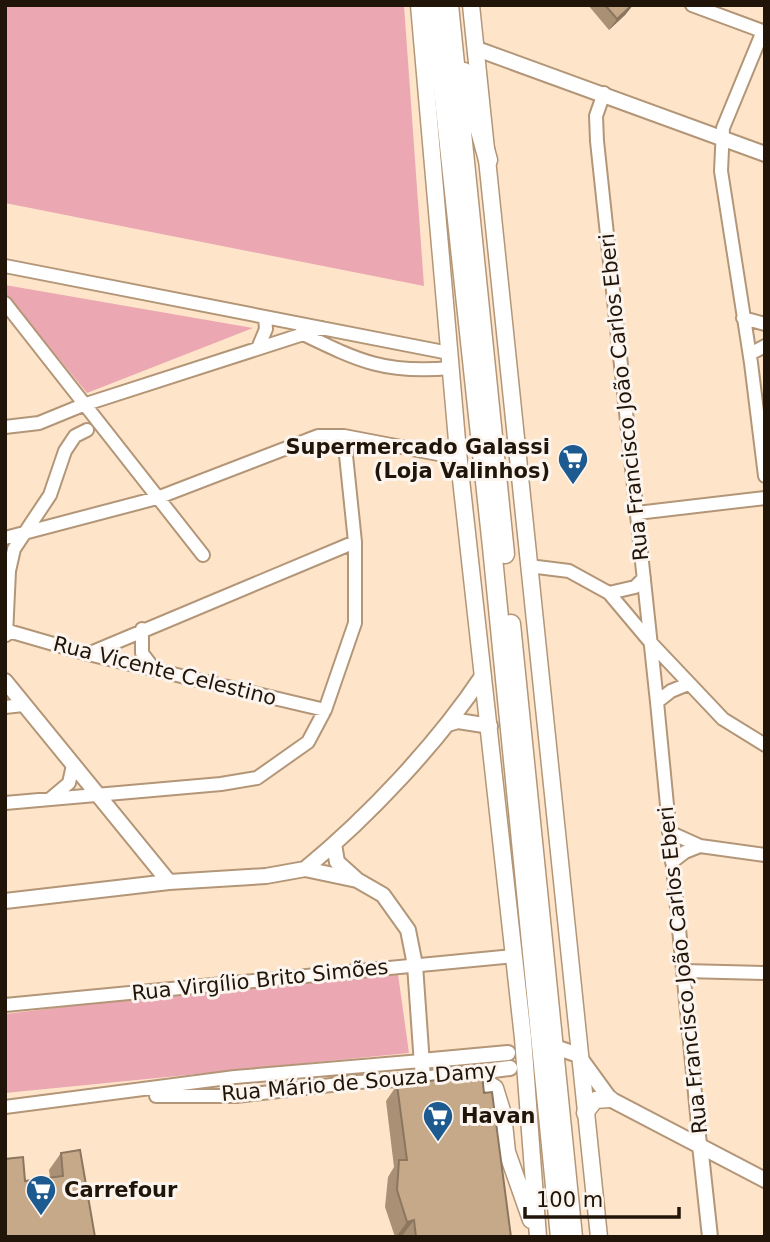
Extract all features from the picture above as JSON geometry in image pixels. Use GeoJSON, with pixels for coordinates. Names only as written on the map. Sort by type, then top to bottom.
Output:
{"type":"FeatureCollection","features":[{"type":"Feature","properties":{"kind":"main road"},"geometry":{"type":"LineString","coordinates":[[419,5],[458,458],[514,956],[537,1237]]}},
{"type":"Feature","properties":{"kind":"main road"},"geometry":{"type":"LineString","coordinates":[[434,5],[492,547],[560,1237]]}},
{"type":"Feature","properties":{"kind":"main road"},"geometry":{"type":"LineString","coordinates":[[450,5],[458,50],[488,160]]}},
{"type":"Feature","properties":{"kind":"main road"},"geometry":{"type":"LineString","coordinates":[[450,5],[573,1237]]}},
{"type":"Feature","properties":{"kind":"main road"},"geometry":{"type":"LineString","coordinates":[[471,5],[529,566],[573,1060],[585,1113],[599,1237]]}},
{"type":"Feature","properties":{"kind":"main road"},"geometry":{"type":"LineString","coordinates":[[431,1078],[480,1079],[495,1088],[503,1114],[507,1152],[537,1237]]}},
{"type":"Feature","properties":{"kind":"main road"},"geometry":{"type":"LineString","coordinates":[[585,1113],[595,1100],[610,1099]]}},
{"type":"Feature","properties":{"kind":"main road"},"geometry":{"type":"LineString","coordinates":[[547,1114],[550,1237]]}},
{"type":"Feature","properties":{"kind":"street"},"geometry":{"type":"LineString","coordinates":[[692,5],[717,9],[764,32],[746,67],[722,138],[722,171],[750,354],[765,476]]}},
{"type":"Feature","properties":{"kind":"street"},"geometry":{"type":"LineString","coordinates":[[477,49],[604,93],[765,154]]}},
{"type":"Feature","properties":{"kind":"street","name":"Rua Francisco João Carlos Eberi"},"geometry":{"type":"LineString","coordinates":[[604,93],[596,116],[597,141],[651,643],[710,1237]]}},
{"type":"Feature","properties":{"kind":"street"},"geometry":{"type":"LineString","coordinates":[[5,265],[326,327],[427,349],[450,360]]}},
{"type":"Feature","properties":{"kind":"street"},"geometry":{"type":"LineString","coordinates":[[5,303],[203,555]]}},
{"type":"Feature","properties":{"kind":"street"},"geometry":{"type":"LineString","coordinates":[[270,318],[365,363],[414,371],[450,360]]}},
{"type":"Feature","properties":{"kind":"street"},"geometry":{"type":"LineString","coordinates":[[258,348],[270,318]]}},
{"type":"Feature","properties":{"kind":"street"},"geometry":{"type":"LineString","coordinates":[[743,318],[765,324]]}},
{"type":"Feature","properties":{"kind":"street"},"geometry":{"type":"LineString","coordinates":[[5,427],[39,423],[83,405],[326,327]]}},
{"type":"Feature","properties":{"kind":"street"},"geometry":{"type":"LineString","coordinates":[[364,336],[358,349],[365,363]]}},
{"type":"Feature","properties":{"kind":"street"},"geometry":{"type":"LineString","coordinates":[[750,354],[765,346]]}},
{"type":"Feature","properties":{"kind":"street"},"geometry":{"type":"LineString","coordinates":[[414,371],[428,363],[427,349]]}},
{"type":"Feature","properties":{"kind":"street"},"geometry":{"type":"LineString","coordinates":[[6,633],[9,571],[14,549],[50,495],[65,451],[75,436],[87,430]]}},
{"type":"Feature","properties":{"kind":"street"},"geometry":{"type":"LineString","coordinates":[[5,538],[157,498],[318,436],[344,436],[458,458]]}},
{"type":"Feature","properties":{"kind":"street"},"geometry":{"type":"LineString","coordinates":[[5,803],[220,785],[257,778],[288,759],[308,742],[324,710],[355,623],[355,542],[344,436]]}},
{"type":"Feature","properties":{"kind":"street"},"geometry":{"type":"LineString","coordinates":[[637,513],[765,498]]}},
{"type":"Feature","properties":{"kind":"street"},"geometry":{"type":"LineString","coordinates":[[88,654],[142,629],[355,542]]}},
{"type":"Feature","properties":{"kind":"street"},"geometry":{"type":"LineString","coordinates":[[529,566],[569,571],[609,593],[688,684],[723,719],[765,745]]}},
{"type":"Feature","properties":{"kind":"street"},"geometry":{"type":"LineString","coordinates":[[609,593],[635,587],[644,578]]}},
{"type":"Feature","properties":{"kind":"street"},"geometry":{"type":"LineString","coordinates":[[142,629],[142,653],[154,670]]}},
{"type":"Feature","properties":{"kind":"street","name":"Rua Vicente Celestino"},"geometry":{"type":"LineString","coordinates":[[6,633],[324,710]]}},
{"type":"Feature","properties":{"kind":"street"},"geometry":{"type":"LineString","coordinates":[[305,869],[334,844],[449,724],[483,675]]}},
{"type":"Feature","properties":{"kind":"street"},"geometry":{"type":"LineString","coordinates":[[7,680],[23,705],[169,882]]}},
{"type":"Feature","properties":{"kind":"street"},"geometry":{"type":"LineString","coordinates":[[657,702],[671,691],[688,684]]}},
{"type":"Feature","properties":{"kind":"street"},"geometry":{"type":"LineString","coordinates":[[5,707],[23,705]]}},
{"type":"Feature","properties":{"kind":"street"},"geometry":{"type":"LineString","coordinates":[[449,724],[458,721],[490,726]]}},
{"type":"Feature","properties":{"kind":"street"},"geometry":{"type":"LineString","coordinates":[[50,799],[69,783],[74,765]]}},
{"type":"Feature","properties":{"kind":"street"},"geometry":{"type":"LineString","coordinates":[[670,832],[701,846],[765,855]]}},
{"type":"Feature","properties":{"kind":"street"},"geometry":{"type":"LineString","coordinates":[[334,844],[337,862],[357,880],[383,895],[408,930],[415,965],[421,1062],[431,1078]]}},
{"type":"Feature","properties":{"kind":"street"},"geometry":{"type":"LineString","coordinates":[[673,862],[685,852],[701,846]]}},
{"type":"Feature","properties":{"kind":"street"},"geometry":{"type":"LineString","coordinates":[[5,901],[169,882],[265,876],[305,869],[357,880]]}},
{"type":"Feature","properties":{"kind":"street","name":"Rua Virgílio Brito Simões"},"geometry":{"type":"LineString","coordinates":[[5,1005],[514,956]]}},
{"type":"Feature","properties":{"kind":"street"},"geometry":{"type":"LineString","coordinates":[[684,971],[765,973]]}},
{"type":"Feature","properties":{"kind":"street"},"geometry":{"type":"LineString","coordinates":[[573,1060],[610,1099],[765,1180]]}},
{"type":"Feature","properties":{"kind":"street","name":"Rua Mário de Souza Damy"},"geometry":{"type":"LineString","coordinates":[[5,1107],[124,1094],[235,1077],[421,1062],[509,1061],[431,1078],[236,1096],[142,1097],[124,1094]]}},
{"type":"Feature","properties":{"kind":"street"},"geometry":{"type":"LineString","coordinates":[[348,1068],[371,1083]]}},
{"type":"Feature","properties":{"kind":"shaded area"},"geometry":{"type":"Polygon","coordinates":[[[5,5],[404,5],[424,286],[5,203],[5,5]]]}},
{"type":"Feature","properties":{"kind":"shaded area"},"geometry":{"type":"Polygon","coordinates":[[[5,285],[253,328],[87,393],[5,293],[5,285]]]}},
{"type":"Feature","properties":{"kind":"shaded area"},"geometry":{"type":"Polygon","coordinates":[[[398,974],[409,1053],[5,1093],[5,1014],[130,999],[398,974]]]}},
{"type":"Feature","properties":{"kind":"building"},"geometry":{"type":"Polygon","coordinates":[[[605,5],[632,5],[617,19],[605,5]]]}},
{"type":"Feature","properties":{"kind":"building","name":"Havan"},"geometry":{"type":"Polygon","coordinates":[[[482,1074],[484,1093],[492,1092],[511,1237],[416,1237],[414,1220],[407,1222],[397,1190],[399,1160],[407,1160],[397,1085],[482,1074]]]}},
{"type":"Feature","properties":{"kind":"building","name":"Carrefour"},"geometry":{"type":"Polygon","coordinates":[[[80,1150],[95,1237],[5,1237],[5,1159],[23,1157],[25,1181],[63,1176],[61,1153],[80,1150]]]}},
{"type":"Feature","properties":{"kind":"place","name":"Supermercado Galassi (Loja Valinhos)"},"geometry":{"type":"Point","coordinates":[573,486]}},
{"type":"Feature","properties":{"kind":"place","name":"Havan"},"geometry":{"type":"Point","coordinates":[438,1143]}},
{"type":"Feature","properties":{"kind":"place","name":"Carrefour"},"geometry":{"type":"Point","coordinates":[41,1217]}}]}
